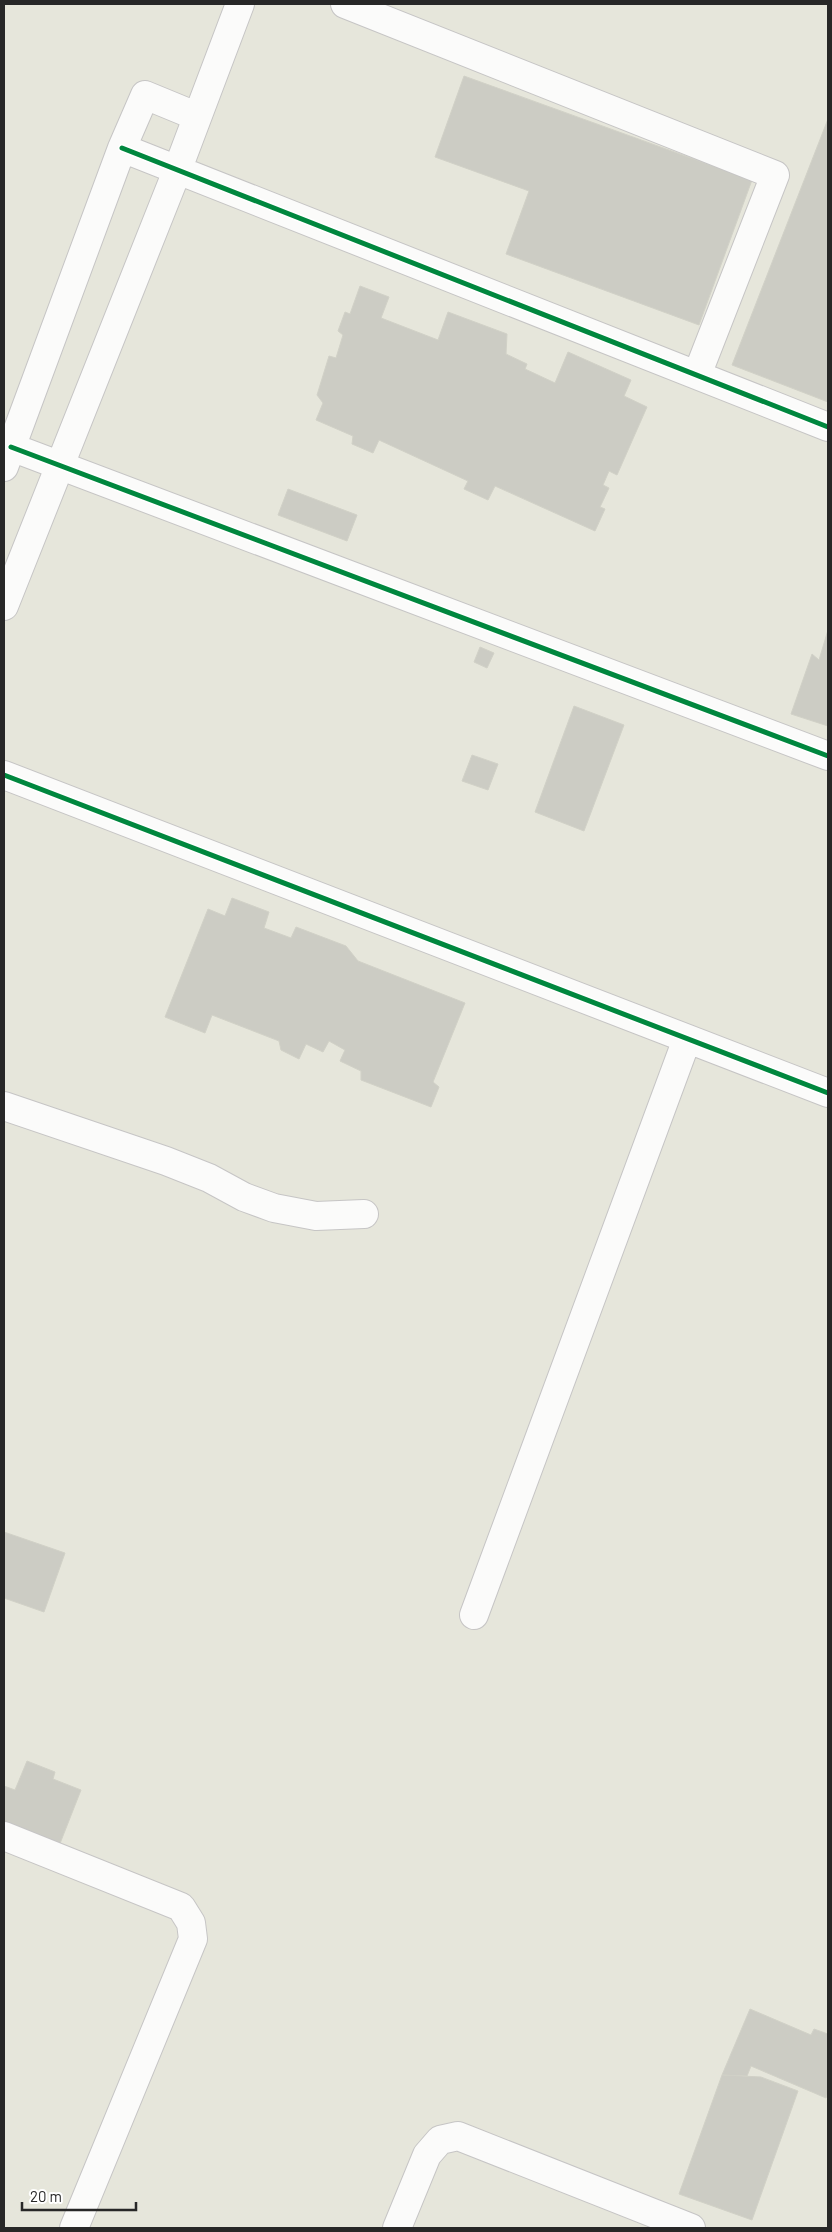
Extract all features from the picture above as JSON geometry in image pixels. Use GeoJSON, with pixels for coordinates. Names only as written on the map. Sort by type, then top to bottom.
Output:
{"type":"FeatureCollection","features":[{"type":"Feature","properties":{"kind":"street"},"geometry":{"type":"LineString","coordinates":[[4,606],[177,171],[196,116],[240,4]]}},
{"type":"Feature","properties":{"kind":"street"},"geometry":{"type":"LineString","coordinates":[[345,4],[775,174],[697,375]]}},
{"type":"Feature","properties":{"kind":"street"},"geometry":{"type":"LineString","coordinates":[[196,116],[145,95],[122,148],[8,457],[59,466],[828,756]]}},
{"type":"Feature","properties":{"kind":"street"},"geometry":{"type":"LineString","coordinates":[[122,148],[828,427]]}},
{"type":"Feature","properties":{"kind":"street"},"geometry":{"type":"LineString","coordinates":[[4,775],[828,1093]]}},
{"type":"Feature","properties":{"kind":"street"},"geometry":{"type":"LineString","coordinates":[[474,1615],[687,1039]]}},
{"type":"Feature","properties":{"kind":"street"},"geometry":{"type":"LineString","coordinates":[[4,1106],[166,1161],[210,1178],[244,1197],[274,1208],[316,1216],[364,1214]]}},
{"type":"Feature","properties":{"kind":"street"},"geometry":{"type":"LineString","coordinates":[[4,1836],[181,1906],[191,1923],[193,1939],[74,2228]]}},
{"type":"Feature","properties":{"kind":"street"},"geometry":{"type":"LineString","coordinates":[[397,2228],[427,2155],[440,2140],[458,2136],[690,2228]]}},
{"type":"Feature","properties":{"kind":"building"},"geometry":{"type":"Polygon","coordinates":[[[464,76],[752,180],[699,325],[506,254],[529,191],[435,157],[464,76]]]}},
{"type":"Feature","properties":{"kind":"building"},"geometry":{"type":"Polygon","coordinates":[[[828,119],[828,402],[732,365],[828,119]]]}},
{"type":"Feature","properties":{"kind":"building"},"geometry":{"type":"Polygon","coordinates":[[[360,286],[389,297],[381,318],[438,340],[448,312],[507,334],[506,354],[527,364],[525,369],[555,383],[568,352],[631,380],[624,396],[647,407],[617,475],[609,471],[603,485],[609,488],[600,507],[605,509],[595,531],[495,486],[488,500],[464,489],[468,481],[379,440],[373,453],[352,444],[353,436],[316,420],[323,403],[317,395],[329,356],[336,358],[343,335],[338,331],[345,312],[350,314],[360,286]]]}},
{"type":"Feature","properties":{"kind":"building"},"geometry":{"type":"Polygon","coordinates":[[[288,489],[357,515],[347,541],[278,515],[288,489]]]}},
{"type":"Feature","properties":{"kind":"building"},"geometry":{"type":"Polygon","coordinates":[[[828,630],[828,726],[791,714],[812,654],[819,660],[828,630]]]}},
{"type":"Feature","properties":{"kind":"building"},"geometry":{"type":"Polygon","coordinates":[[[480,647],[494,653],[487,668],[474,662],[480,647]]]}},
{"type":"Feature","properties":{"kind":"building"},"geometry":{"type":"Polygon","coordinates":[[[574,706],[624,725],[584,831],[535,812],[574,706]]]}},
{"type":"Feature","properties":{"kind":"building"},"geometry":{"type":"Polygon","coordinates":[[[472,755],[498,764],[488,790],[462,781],[472,755]]]}},
{"type":"Feature","properties":{"kind":"building"},"geometry":{"type":"Polygon","coordinates":[[[232,898],[269,912],[264,928],[291,938],[296,927],[346,946],[358,961],[465,1003],[433,1082],[439,1087],[431,1107],[361,1080],[361,1071],[340,1061],[345,1050],[329,1041],[323,1052],[306,1044],[299,1059],[281,1050],[279,1041],[212,1015],[205,1033],[165,1017],[208,909],[225,916],[232,898]]]}},
{"type":"Feature","properties":{"kind":"building"},"geometry":{"type":"Polygon","coordinates":[[[4,1532],[65,1553],[44,1612],[4,1598],[4,1532]]]}},
{"type":"Feature","properties":{"kind":"building"},"geometry":{"type":"Polygon","coordinates":[[[27,1761],[55,1772],[53,1779],[81,1790],[59,1846],[4,1824],[4,1786],[15,1790],[27,1761]]]}},
{"type":"Feature","properties":{"kind":"building"},"geometry":{"type":"Polygon","coordinates":[[[750,2009],[811,2035],[814,2029],[828,2034],[828,2092],[826,2098],[751,2066],[747,2076],[722,2075],[750,2009]]]}},
{"type":"Feature","properties":{"kind":"building"},"geometry":{"type":"Polygon","coordinates":[[[722,2075],[761,2077],[798,2091],[752,2220],[679,2194],[722,2075]]]}},
{"type":"Feature","properties":{"kind":"cycle path"},"geometry":{"type":"LineString","coordinates":[[122,148],[828,427]]}},
{"type":"Feature","properties":{"kind":"cycle path"},"geometry":{"type":"LineString","coordinates":[[11,447],[828,756]]}},
{"type":"Feature","properties":{"kind":"cycle path"},"geometry":{"type":"LineString","coordinates":[[4,775],[828,1093]]}}]}
